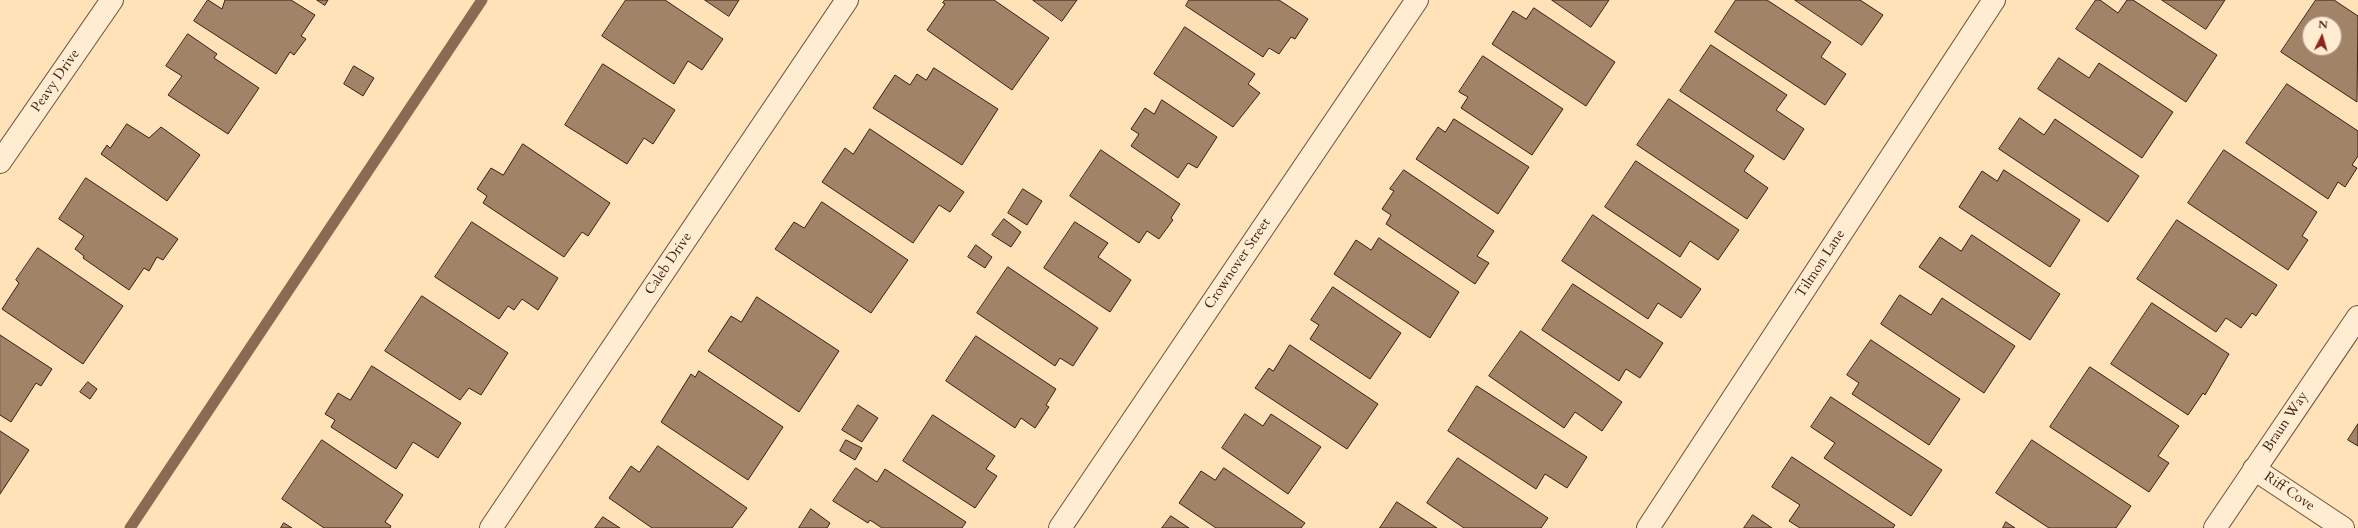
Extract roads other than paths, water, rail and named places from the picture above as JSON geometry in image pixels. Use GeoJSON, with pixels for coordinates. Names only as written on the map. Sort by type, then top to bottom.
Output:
{"type":"FeatureCollection","features":[{"type":"Feature","properties":{"kind":"street","name":"Peavy Drive"},"geometry":{"type":"LineString","coordinates":[[0,162],[112,0]]}},
{"type":"Feature","properties":{"kind":"street","name":"Caleb Drive"},"geometry":{"type":"LineString","coordinates":[[491,528],[846,0]]}},
{"type":"Feature","properties":{"kind":"street","name":"Crownover Street"},"geometry":{"type":"LineString","coordinates":[[1060,528],[1417,0]]}},
{"type":"Feature","properties":{"kind":"street","name":"Tilmon Lane"},"geometry":{"type":"LineString","coordinates":[[1648,528],[1994,0]]}},
{"type":"Feature","properties":{"kind":"street","name":"Braun Way"},"geometry":{"type":"LineString","coordinates":[[2215,528],[2358,316]]}},
{"type":"Feature","properties":{"kind":"street","name":"Riff Cove"},"geometry":{"type":"LineString","coordinates":[[2254,469],[2343,528]]}},
{"type":"Feature","properties":{"kind":"waterway"},"geometry":{"type":"LineString","coordinates":[[130,528],[482,0]]}}]}
